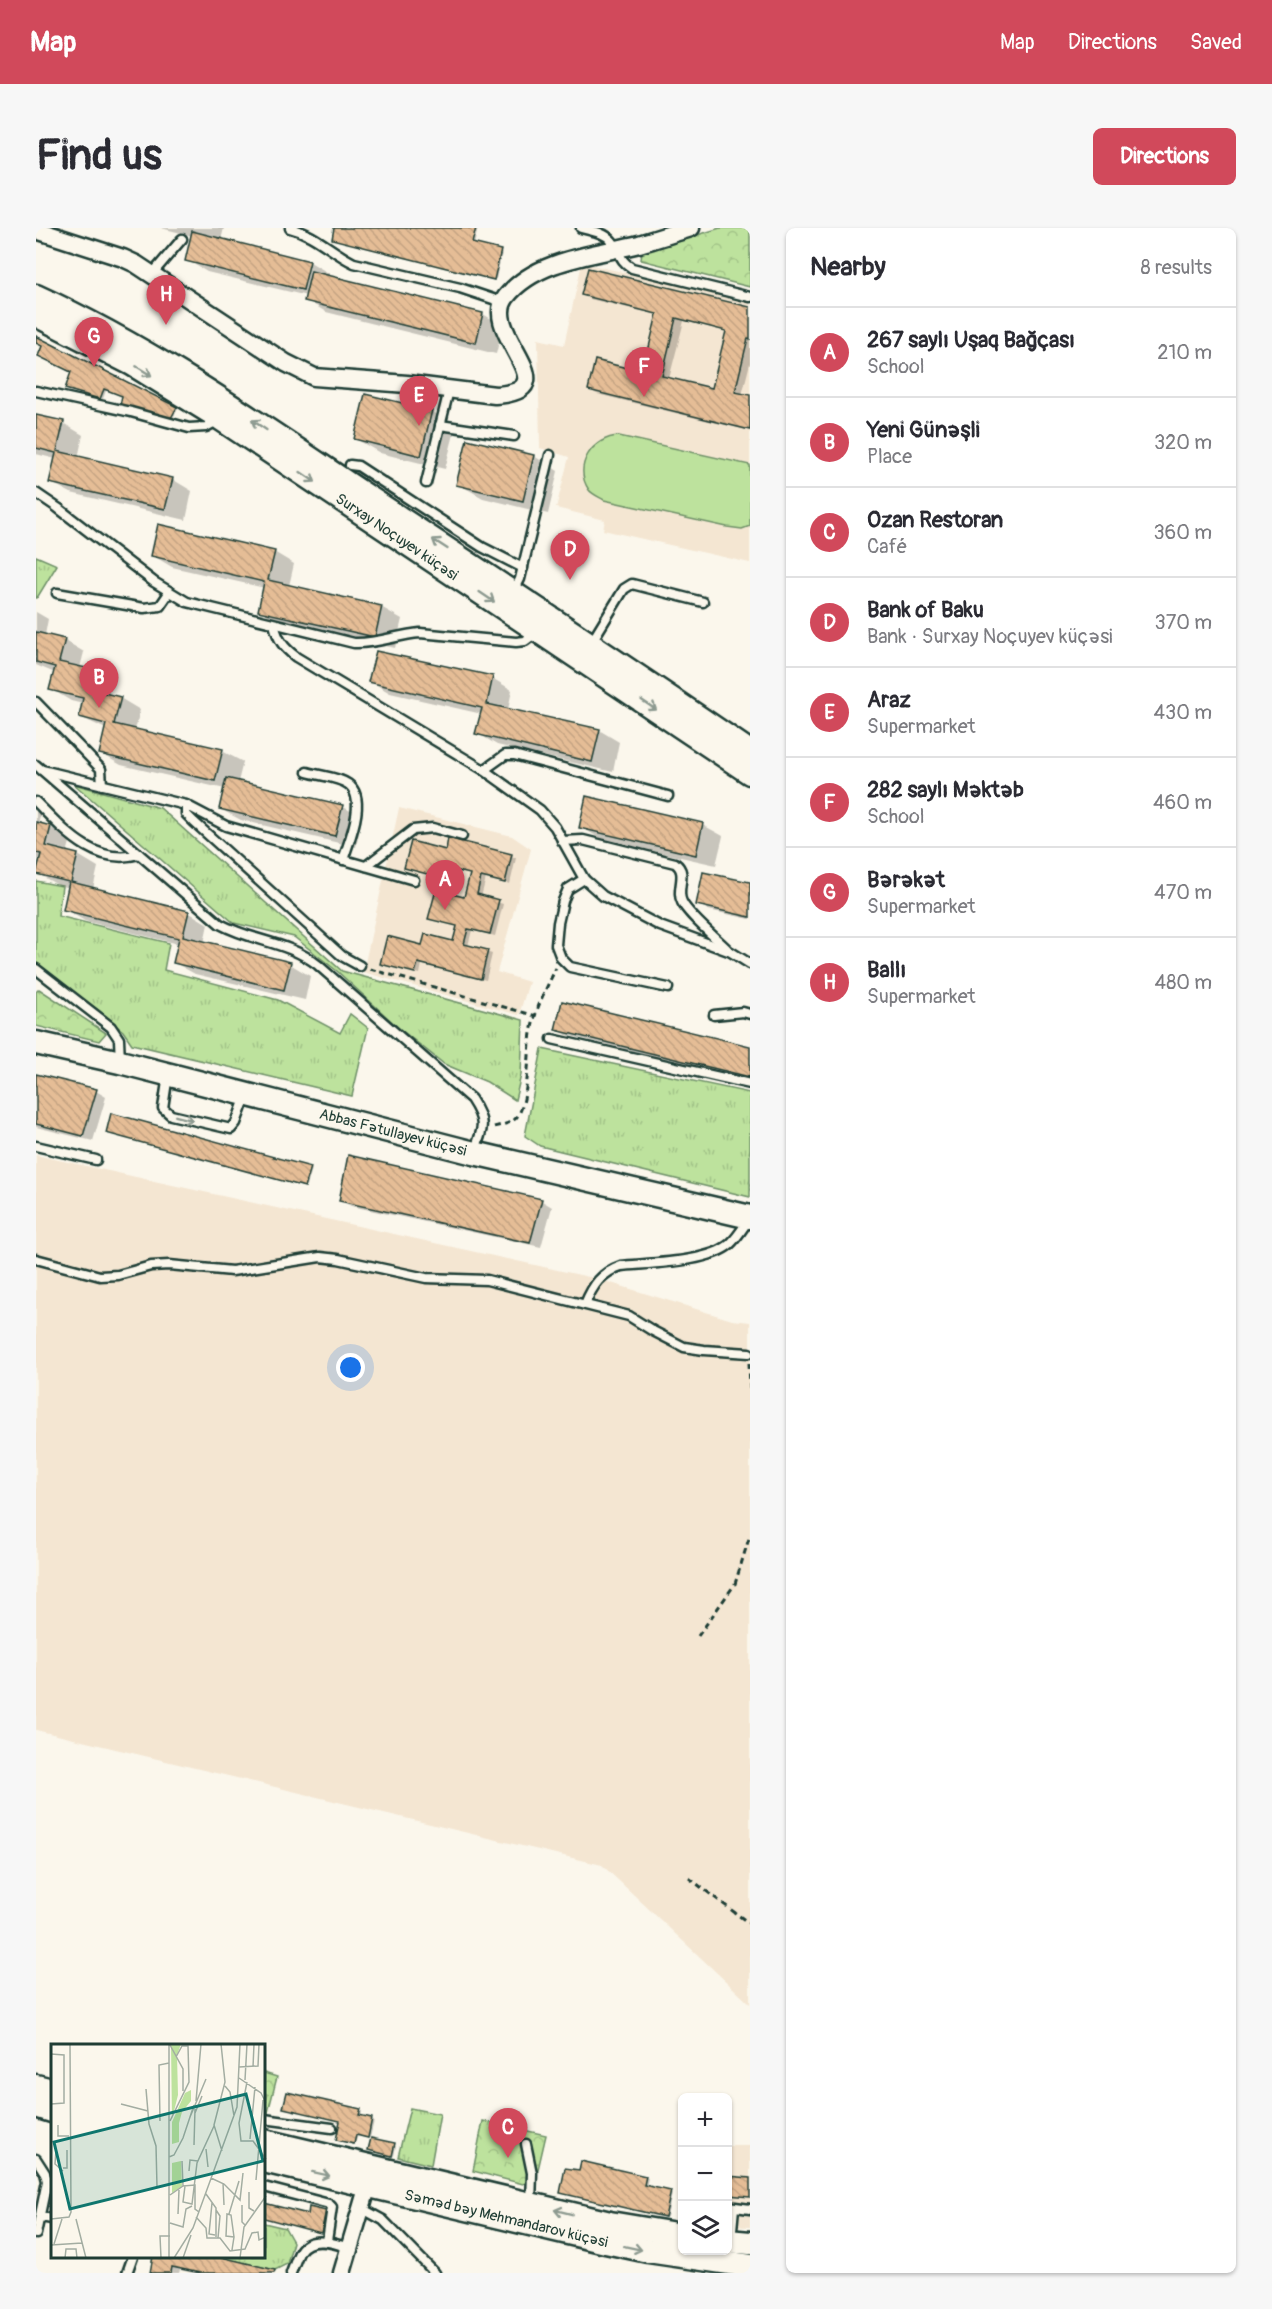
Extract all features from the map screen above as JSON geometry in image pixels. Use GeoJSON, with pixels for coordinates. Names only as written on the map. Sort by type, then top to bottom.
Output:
{"type":"FeatureCollection","features":[{"type":"Feature","properties":{"kind":"street"},"geometry":{"type":"LineString","coordinates":[[36,230],[123,258],[153,273],[286,363],[314,377],[495,395],[509,394],[525,384],[527,374],[525,365],[502,327],[502,303],[523,280],[555,265],[691,228]]}},
{"type":"Feature","properties":{"kind":"street","name":"Surxay Noçuyev küçəsi"},"geometry":{"type":"LineString","coordinates":[[36,297],[142,350],[226,412],[546,624],[750,773]]}},
{"type":"Feature","properties":{"kind":"street","name":"Surxay Noçuyev küçəsi"},"geometry":{"type":"LineString","coordinates":[[36,315],[226,412],[514,592],[546,624],[591,643],[750,752]]}},
{"type":"Feature","properties":{"kind":"street","name":"Abbas Fətullayev küçəsi"},"geometry":{"type":"LineString","coordinates":[[36,1043],[168,1074],[474,1153],[750,1217]]}},
{"type":"Feature","properties":{"kind":"street"},"geometry":{"type":"LineString","coordinates":[[36,2086],[51,2090]]}},
{"type":"Feature","properties":{"kind":"street"},"geometry":{"type":"LineString","coordinates":[[36,2106],[51,2110]]}},
{"type":"Feature","properties":{"kind":"street","name":"Səməd bəy Mehmandarov küçəsi"},"geometry":{"type":"LineString","coordinates":[[268,2141],[371,2175],[616,2244],[750,2266]]}},
{"type":"Feature","properties":{"kind":"street"},"geometry":{"type":"LineString","coordinates":[[342,2273],[371,2175]]}},
{"type":"Feature","properties":{"kind":"street","name":"Səməd bəy Mehmandarov küçəsi"},"geometry":{"type":"LineString","coordinates":[[371,2175],[531,2204],[610,2223],[678,2234]]}},
{"type":"Feature","properties":{"kind":"lane"},"geometry":{"type":"LineString","coordinates":[[290,228],[315,237],[341,257],[354,263],[460,288],[502,303]]}},
{"type":"Feature","properties":{"kind":"lane"},"geometry":{"type":"LineString","coordinates":[[581,228],[602,233],[612,241],[624,263],[632,268],[750,297]]}},
{"type":"Feature","properties":{"kind":"lane"},"geometry":{"type":"LineString","coordinates":[[153,273],[182,239]]}},
{"type":"Feature","properties":{"kind":"lane"},"geometry":{"type":"LineString","coordinates":[[36,390],[189,428],[206,427],[226,412]]}},
{"type":"Feature","properties":{"kind":"lane"},"geometry":{"type":"LineString","coordinates":[[426,483],[449,390]]}},
{"type":"Feature","properties":{"kind":"lane"},"geometry":{"type":"LineString","coordinates":[[440,425],[514,436]]}},
{"type":"Feature","properties":{"kind":"lane"},"geometry":{"type":"LineString","coordinates":[[514,592],[523,568],[550,455]]}},
{"type":"Feature","properties":{"kind":"lane"},"geometry":{"type":"LineString","coordinates":[[350,465],[358,466],[482,548],[523,568]]}},
{"type":"Feature","properties":{"kind":"lane"},"geometry":{"type":"LineString","coordinates":[[36,493],[170,593],[187,602],[354,643],[368,644],[406,634],[420,633],[525,641],[546,624]]}},
{"type":"Feature","properties":{"kind":"lane"},"geometry":{"type":"LineString","coordinates":[[591,643],[624,589],[632,584],[703,602]]}},
{"type":"Feature","properties":{"kind":"lane"},"geometry":{"type":"LineString","coordinates":[[57,593],[144,608],[160,606],[170,593]]}},
{"type":"Feature","properties":{"kind":"lane"},"geometry":{"type":"LineString","coordinates":[[274,624],[283,647],[296,657],[484,770],[540,810],[555,827],[584,879],[603,896],[660,926],[731,952]]}},
{"type":"Feature","properties":{"kind":"lane"},"geometry":{"type":"LineString","coordinates":[[36,702],[101,769],[102,785]]}},
{"type":"Feature","properties":{"kind":"lane"},"geometry":{"type":"LineString","coordinates":[[484,770],[505,755],[514,755],[668,796]]}},
{"type":"Feature","properties":{"kind":"lane"},"geometry":{"type":"LineString","coordinates":[[39,767],[186,805],[226,826],[414,880]]}},
{"type":"Feature","properties":{"kind":"lane"},"geometry":{"type":"LineString","coordinates":[[39,767],[220,924],[235,932],[304,953],[471,1099],[482,1116],[483,1130],[474,1153]]}},
{"type":"Feature","properties":{"kind":"lane"},"geometry":{"type":"LineString","coordinates":[[307,772],[346,783],[354,789],[358,798],[358,810],[343,860]]}},
{"type":"Feature","properties":{"kind":"lane"},"geometry":{"type":"LineString","coordinates":[[36,802],[76,841],[93,851],[129,857],[139,855]]}},
{"type":"Feature","properties":{"kind":"lane"},"geometry":{"type":"LineString","coordinates":[[186,805],[186,814],[194,822],[342,956],[360,966]]}},
{"type":"Feature","properties":{"kind":"lane"},"geometry":{"type":"LineString","coordinates":[[366,866],[413,830],[433,828],[462,836]]}},
{"type":"Feature","properties":{"kind":"lane"},"geometry":{"type":"LineString","coordinates":[[562,841],[583,840],[675,863],[681,867],[679,892],[683,905],[731,952],[750,964]]}},
{"type":"Feature","properties":{"kind":"lane"},"geometry":{"type":"LineString","coordinates":[[584,879],[568,890],[563,902],[556,945],[561,958],[570,967],[668,988]]}},
{"type":"Feature","properties":{"kind":"lane"},"geometry":{"type":"LineString","coordinates":[[36,969],[111,1027],[119,1039],[120,1062]]}},
{"type":"Feature","properties":{"kind":"lane"},"geometry":{"type":"LineString","coordinates":[[714,1015],[742,1012],[750,1014]]}},
{"type":"Feature","properties":{"kind":"lane"},"geometry":{"type":"LineString","coordinates":[[552,1039],[750,1084]]}},
{"type":"Feature","properties":{"kind":"lane"},"geometry":{"type":"LineString","coordinates":[[168,1074],[163,1108],[166,1113],[182,1118],[231,1129],[236,1124],[246,1094]]}},
{"type":"Feature","properties":{"kind":"lane"},"geometry":{"type":"LineString","coordinates":[[36,1146],[96,1160]]}},
{"type":"Feature","properties":{"kind":"lane"},"geometry":{"type":"LineString","coordinates":[[585,1304],[598,1279],[610,1269],[718,1252],[731,1244],[750,1217]]}},
{"type":"Feature","properties":{"kind":"lane"},"geometry":{"type":"LineString","coordinates":[[36,1259],[100,1276],[118,1275],[151,1266],[169,1265],[232,1271],[320,1257],[338,1258],[415,1276],[487,1280],[629,1316],[684,1347],[749,1353]]}},
{"type":"Feature","properties":{"kind":"lane"},"geometry":{"type":"LineString","coordinates":[[268,2141],[309,2123],[332,2128]]}},
{"type":"Feature","properties":{"kind":"lane"},"geometry":{"type":"LineString","coordinates":[[526,2144],[532,2173],[531,2204]]}},
{"type":"Feature","properties":{"kind":"lane"},"geometry":{"type":"LineString","coordinates":[[36,2159],[47,2181],[36,2234]]}},
{"type":"Feature","properties":{"kind":"lane"},"geometry":{"type":"LineString","coordinates":[[266,2188],[329,2204],[332,2207],[327,2241]]}},
{"type":"Feature","properties":{"kind":"lane"},"geometry":{"type":"LineString","coordinates":[[732,2207],[750,2209]]}},
{"type":"Feature","properties":{"kind":"lane"},"geometry":{"type":"LineString","coordinates":[[361,2208],[383,2220],[435,2273]]}},
{"type":"Feature","properties":{"kind":"lane"},"geometry":{"type":"LineString","coordinates":[[732,2214],[736,2242]]}},
{"type":"Feature","properties":{"kind":"lane"},"geometry":{"type":"LineString","coordinates":[[40,2217],[51,2219]]}},
{"type":"Feature","properties":{"kind":"lane"},"geometry":{"type":"LineString","coordinates":[[291,2273],[301,2249],[306,2245],[327,2241],[349,2248]]}},
{"type":"Feature","properties":{"kind":"lane"},"geometry":{"type":"LineString","coordinates":[[128,2273],[132,2258]]}},
{"type":"Feature","properties":{"kind":"path"},"geometry":{"type":"LineString","coordinates":[[483,1130],[515,1120],[520,1113],[528,1080],[531,1033],[541,999],[561,958]]}},
{"type":"Feature","properties":{"kind":"path"},"geometry":{"type":"LineString","coordinates":[[360,966],[536,1016]]}},
{"type":"Feature","properties":{"kind":"path"},"geometry":{"type":"LineString","coordinates":[[749,1353],[750,1385]]}},
{"type":"Feature","properties":{"kind":"path"},"geometry":{"type":"LineString","coordinates":[[698,1636],[735,1584],[750,1535]]}},
{"type":"Feature","properties":{"kind":"path"},"geometry":{"type":"LineString","coordinates":[[689,1878],[750,1924]]}},
{"type":"Feature","properties":{"kind":"shaded area"},"geometry":{"type":"Polygon","coordinates":[[[630,262],[750,291],[750,563],[603,530],[605,520],[556,508],[569,457],[540,448],[538,339],[564,345],[582,263],[627,273],[630,262]]]}},
{"type":"Feature","properties":{"kind":"shaded area"},"geometry":{"type":"Polygon","coordinates":[[[399,808],[512,836],[531,849],[497,972],[529,982],[519,1015],[363,972],[399,808]]]}},
{"type":"Feature","properties":{"kind":"shaded area"},"geometry":{"type":"Polygon","coordinates":[[[36,1155],[598,1279],[732,1320],[750,1322],[750,2004],[602,1865],[36,1730],[36,1155]]]}},
{"type":"Feature","properties":{"kind":"shaded area"},"geometry":{"type":"Polygon","coordinates":[[[732,2146],[750,2146],[750,2227],[732,2226],[732,2146]]]}},
{"type":"Feature","properties":{"kind":"green space"},"geometry":{"type":"Polygon","coordinates":[[[720,228],[750,228],[750,287],[641,260],[642,252],[720,228]]]}},
{"type":"Feature","properties":{"kind":"green space"},"geometry":{"type":"Polygon","coordinates":[[[619,436],[750,465],[750,526],[742,529],[727,527],[604,500],[594,494],[584,481],[584,463],[588,454],[601,441],[619,436]]]}},
{"type":"Feature","properties":{"kind":"green space"},"geometry":{"type":"Polygon","coordinates":[[[36,556],[57,565],[37,598],[36,598],[36,556]]]}},
{"type":"Feature","properties":{"kind":"green space"},"geometry":{"type":"Polygon","coordinates":[[[74,784],[160,808],[342,971],[523,1020],[521,1075],[515,1100],[487,1082],[444,1064],[400,1029],[337,971],[294,937],[234,923],[74,784]]]}},
{"type":"Feature","properties":{"kind":"green space"},"geometry":{"type":"Polygon","coordinates":[[[36,881],[62,886],[58,916],[169,943],[164,970],[278,1000],[340,1033],[350,1014],[368,1028],[352,1096],[132,1044],[123,1031],[36,962],[36,881]]]}},
{"type":"Feature","properties":{"kind":"green space"},"geometry":{"type":"Polygon","coordinates":[[[39,989],[106,1033],[99,1041],[36,1026],[36,992],[39,989]]]}},
{"type":"Feature","properties":{"kind":"green space"},"geometry":{"type":"Polygon","coordinates":[[[542,1049],[750,1093],[750,1197],[540,1146],[525,1136],[542,1049]]]}},
{"type":"Feature","properties":{"kind":"green space"},"geometry":{"type":"Polygon","coordinates":[[[266,2074],[277,2077],[266,2120],[266,2074]]]}},
{"type":"Feature","properties":{"kind":"green space"},"geometry":{"type":"Polygon","coordinates":[[[410,2108],[440,2114],[431,2165],[398,2157],[410,2108]]]}},
{"type":"Feature","properties":{"kind":"green space"},"geometry":{"type":"Polygon","coordinates":[[[483,2121],[546,2135],[536,2178],[523,2184],[473,2171],[483,2121]]]}},
{"type":"Feature","properties":{"kind":"green space"},"geometry":{"type":"Polygon","coordinates":[[[266,2223],[285,2228],[293,2242],[287,2264],[275,2270],[221,2258],[266,2258],[266,2223]]]}},
{"type":"Feature","properties":{"kind":"building"},"geometry":{"type":"Polygon","coordinates":[[[334,228],[476,228],[472,243],[501,250],[494,280],[332,239],[334,228]]]}},
{"type":"Feature","properties":{"kind":"building"},"geometry":{"type":"Polygon","coordinates":[[[192,231],[310,261],[303,290],[185,261],[192,231]]]}},
{"type":"Feature","properties":{"kind":"building"},"geometry":{"type":"Polygon","coordinates":[[[588,268],[750,307],[750,339],[748,338],[735,392],[750,395],[750,430],[588,390],[595,360],[643,372],[657,314],[581,295],[588,268]],[[676,318],[662,376],[712,388],[726,331],[676,318]]]}},
{"type":"Feature","properties":{"kind":"building"},"geometry":{"type":"Polygon","coordinates":[[[311,271],[483,313],[476,343],[304,301],[311,271]]]}},
{"type":"Feature","properties":{"kind":"building"},"geometry":{"type":"Polygon","coordinates":[[[36,336],[177,407],[171,418],[120,405],[122,396],[104,389],[100,399],[65,389],[71,372],[38,356],[42,346],[36,343],[36,336]]]}},
{"type":"Feature","properties":{"kind":"building"},"geometry":{"type":"Polygon","coordinates":[[[365,394],[432,410],[421,456],[354,439],[365,394]]]}},
{"type":"Feature","properties":{"kind":"building"},"geometry":{"type":"Polygon","coordinates":[[[36,415],[64,421],[57,451],[173,478],[165,509],[49,483],[56,453],[36,448],[36,415]]]}},
{"type":"Feature","properties":{"kind":"building"},"geometry":{"type":"Polygon","coordinates":[[[467,439],[534,455],[523,501],[456,485],[467,439]]]}},
{"type":"Feature","properties":{"kind":"building"},"geometry":{"type":"Polygon","coordinates":[[[158,524],[275,551],[268,580],[382,606],[375,637],[258,611],[264,582],[151,556],[158,524]]]}},
{"type":"Feature","properties":{"kind":"building"},"geometry":{"type":"Polygon","coordinates":[[[36,632],[65,639],[59,662],[91,669],[87,689],[121,697],[114,724],[223,749],[215,781],[99,754],[106,724],[79,717],[83,698],[49,690],[55,667],[36,662],[36,632]]]}},
{"type":"Feature","properties":{"kind":"building"},"geometry":{"type":"Polygon","coordinates":[[[376,651],[493,676],[487,704],[600,729],[592,762],[475,734],[482,708],[368,682],[376,651]]]}},
{"type":"Feature","properties":{"kind":"building"},"geometry":{"type":"Polygon","coordinates":[[[226,778],[343,805],[335,836],[219,809],[226,778]]]}},
{"type":"Feature","properties":{"kind":"building"},"geometry":{"type":"Polygon","coordinates":[[[586,796],[703,823],[696,855],[579,828],[586,796]]]}},
{"type":"Feature","properties":{"kind":"building"},"geometry":{"type":"Polygon","coordinates":[[[36,822],[51,826],[46,846],[78,854],[71,882],[189,911],[183,936],[291,962],[284,990],[173,963],[179,938],[63,910],[69,882],[36,874],[41,854],[36,853],[36,822]]]}},
{"type":"Feature","properties":{"kind":"building"},"geometry":{"type":"Polygon","coordinates":[[[448,838],[512,854],[505,883],[481,877],[477,894],[499,900],[490,934],[468,929],[464,944],[488,950],[481,979],[418,963],[415,973],[380,964],[387,936],[422,945],[425,934],[453,941],[457,926],[428,919],[436,890],[464,897],[470,874],[441,867],[439,877],[404,868],[411,841],[446,850],[448,838]]]}},
{"type":"Feature","properties":{"kind":"building"},"geometry":{"type":"Polygon","coordinates":[[[703,872],[750,882],[750,917],[696,905],[703,872]]]}},
{"type":"Feature","properties":{"kind":"building"},"geometry":{"type":"Polygon","coordinates":[[[562,1001],[750,1046],[750,1077],[555,1030],[562,1001]]]}},
{"type":"Feature","properties":{"kind":"building"},"geometry":{"type":"Polygon","coordinates":[[[36,1074],[97,1089],[83,1136],[36,1124],[36,1074]]]}},
{"type":"Feature","properties":{"kind":"building"},"geometry":{"type":"Polygon","coordinates":[[[111,1113],[311,1167],[305,1187],[106,1133],[111,1113]]]}},
{"type":"Feature","properties":{"kind":"building"},"geometry":{"type":"Polygon","coordinates":[[[348,1155],[542,1199],[530,1243],[339,1201],[348,1155]]]}},
{"type":"Feature","properties":{"kind":"building"},"geometry":{"type":"Polygon","coordinates":[[[287,2092],[361,2109],[359,2115],[372,2118],[368,2138],[356,2135],[354,2144],[336,2140],[340,2121],[283,2108],[287,2092]]]}},
{"type":"Feature","properties":{"kind":"building"},"geometry":{"type":"Polygon","coordinates":[[[371,2138],[395,2143],[392,2156],[368,2150],[371,2138]]]}},
{"type":"Feature","properties":{"kind":"building"},"geometry":{"type":"Polygon","coordinates":[[[581,2161],[646,2176],[644,2185],[671,2191],[665,2217],[560,2193],[565,2168],[579,2170],[581,2161]]]}},
{"type":"Feature","properties":{"kind":"building"},"geometry":{"type":"Polygon","coordinates":[[[732,2176],[750,2178],[750,2197],[732,2195],[732,2176]]]}},
{"type":"Feature","properties":{"kind":"building"},"geometry":{"type":"Polygon","coordinates":[[[266,2204],[308,2214],[309,2207],[326,2211],[321,2233],[266,2219],[266,2204]]]}},
{"type":"Feature","properties":{"kind":"building"},"geometry":{"type":"Polygon","coordinates":[[[153,2258],[225,2258],[275,2270],[274,2273],[200,2273],[172,2267],[171,2273],[150,2273],[153,2258]]]}},
{"type":"Feature","properties":{"kind":"place","name":"Ballı"},"geometry":{"type":"Point","coordinates":[166,325]}},
{"type":"Feature","properties":{"kind":"place","name":"Bərəkət"},"geometry":{"type":"Point","coordinates":[94,367]}},
{"type":"Feature","properties":{"kind":"place","name":"282 saylı Məktəb"},"geometry":{"type":"Point","coordinates":[644,397]}},
{"type":"Feature","properties":{"kind":"place","name":"Araz"},"geometry":{"type":"Point","coordinates":[419,426]}},
{"type":"Feature","properties":{"kind":"place","name":"Bank of Baku"},"geometry":{"type":"Point","coordinates":[570,580]}},
{"type":"Feature","properties":{"kind":"place","name":"Yeni Günəşli"},"geometry":{"type":"Point","coordinates":[99,708]}},
{"type":"Feature","properties":{"kind":"place","name":"267 saylı Uşaq Bağçası"},"geometry":{"type":"Point","coordinates":[445,910]}},
{"type":"Feature","properties":{"kind":"place","name":"Ozan Restoran"},"geometry":{"type":"Point","coordinates":[508,2158]}}]}
